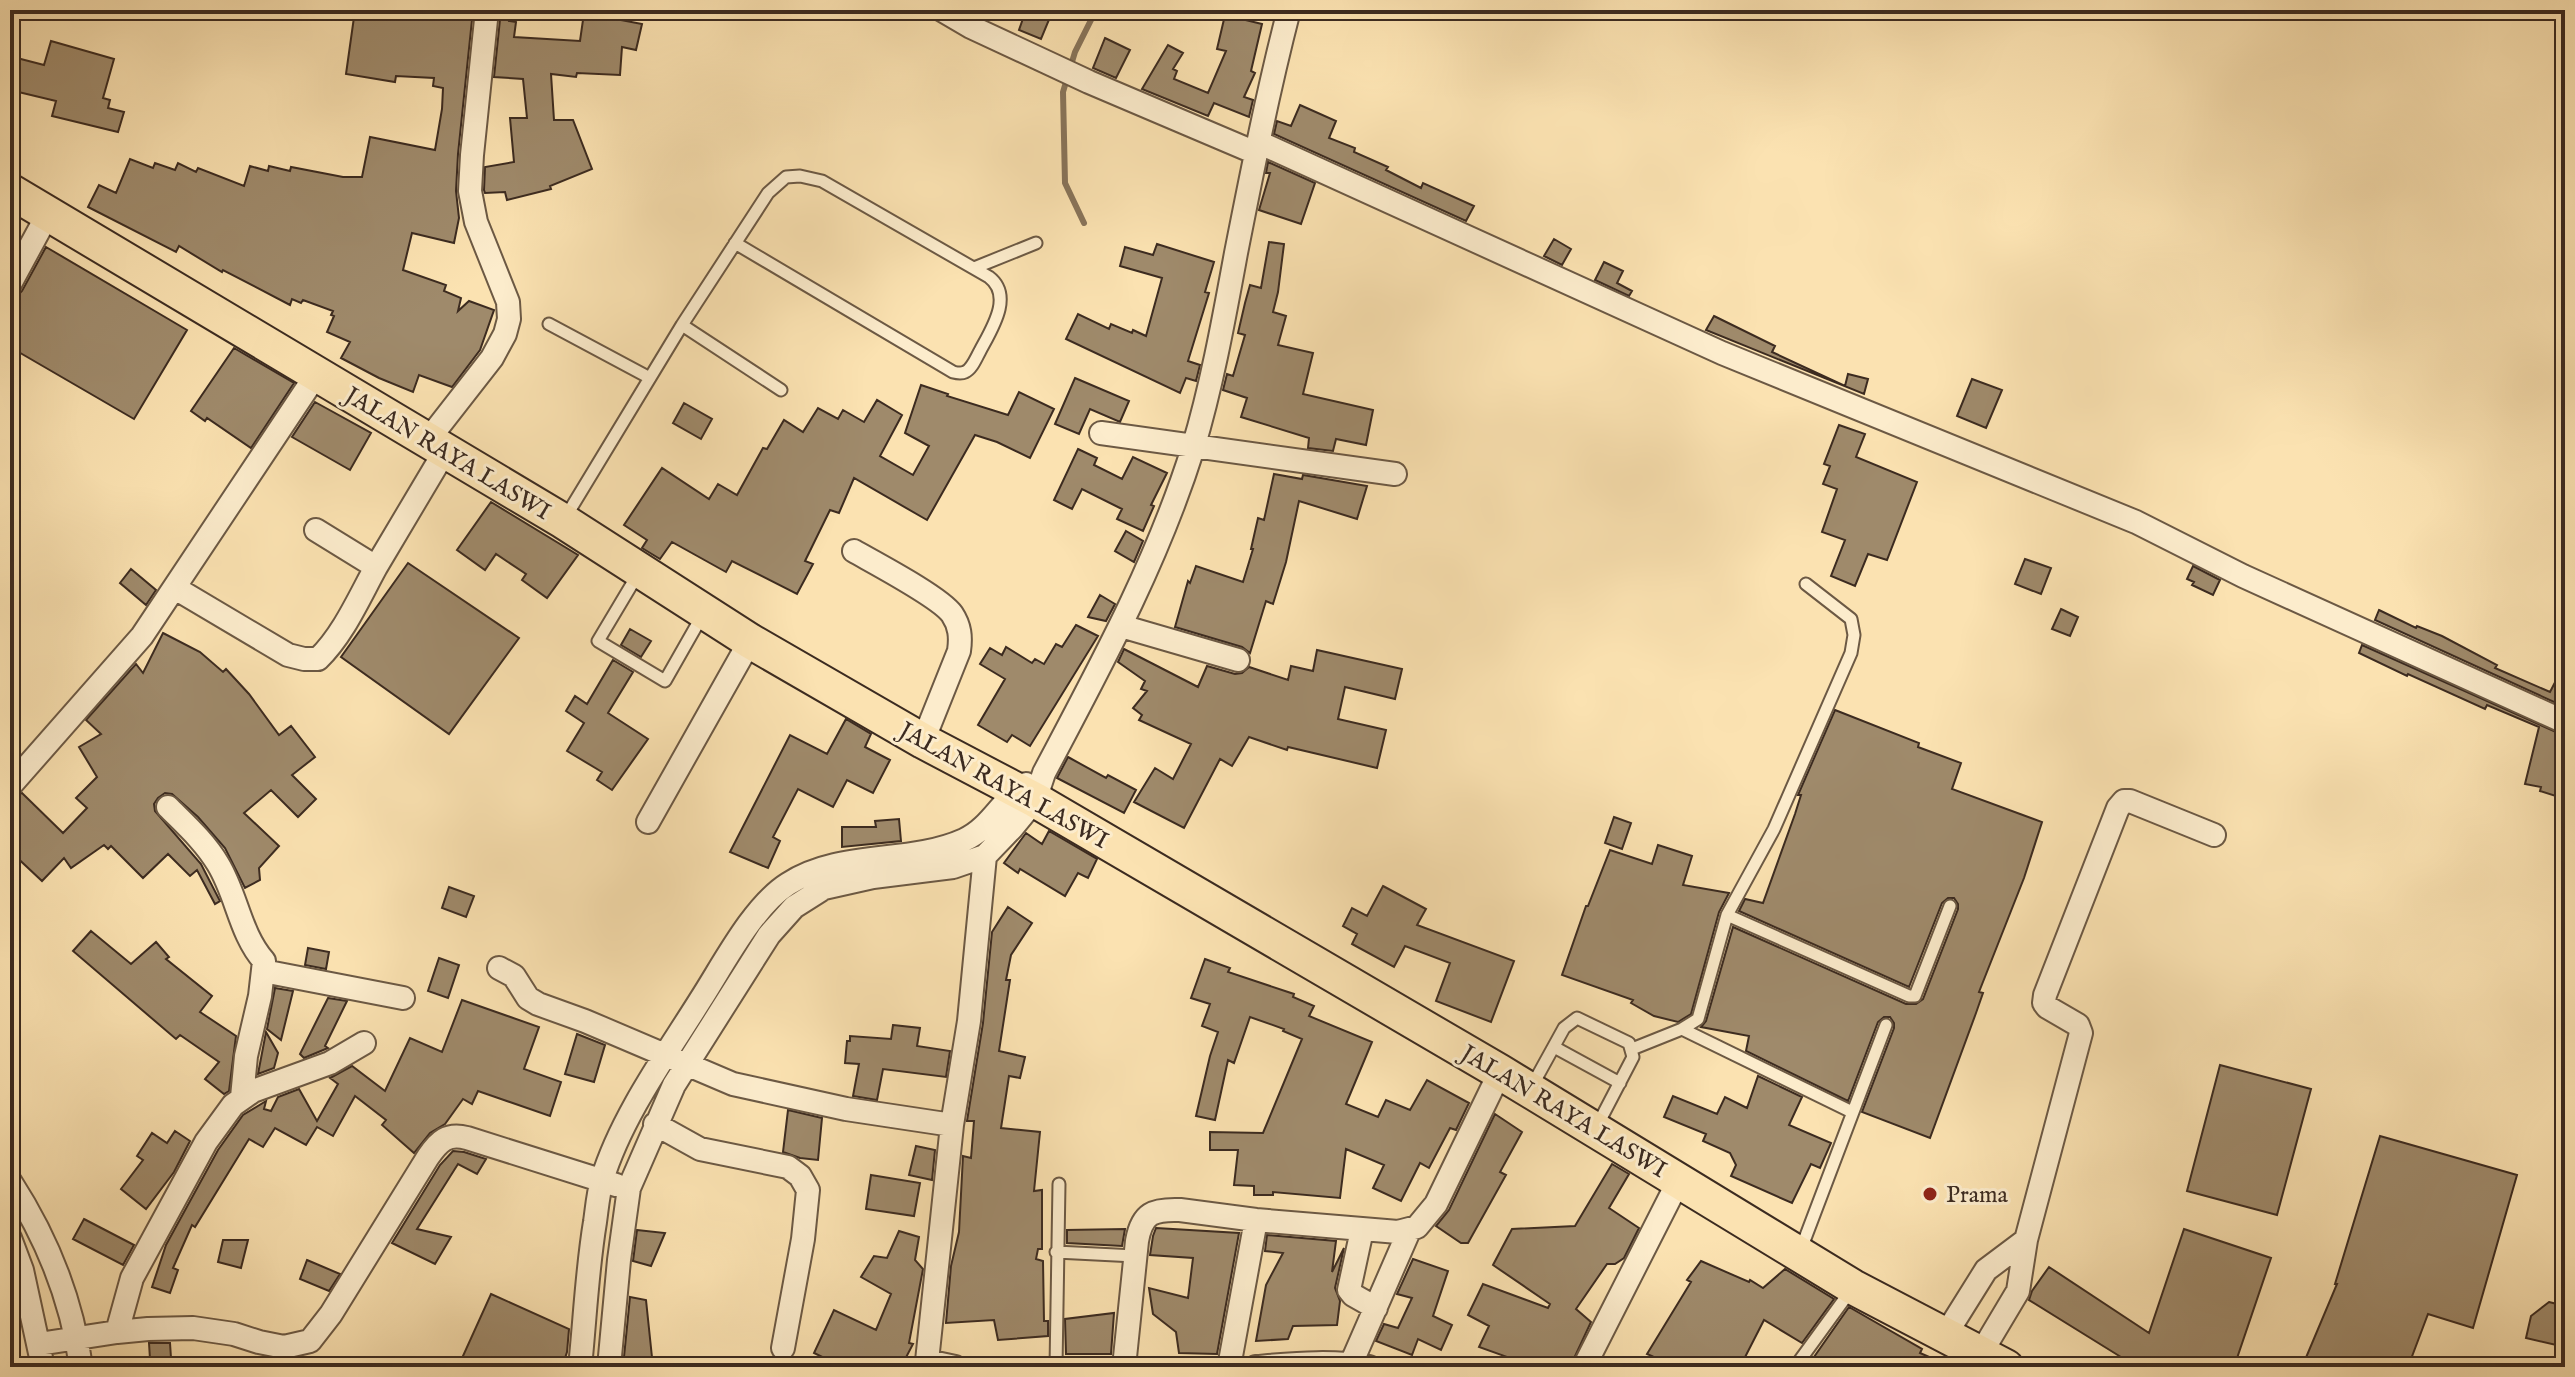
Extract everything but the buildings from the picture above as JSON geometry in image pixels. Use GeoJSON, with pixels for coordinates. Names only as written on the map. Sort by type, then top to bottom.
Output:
{"type":"FeatureCollection","features":[{"type":"Feature","properties":{"kind":"main road","name":"JALAN RAYA LASWI"},"geometry":{"type":"LineString","coordinates":[[10,191],[563,521],[750,641],[923,741],[1032,788],[1853,1287],[1993,1360]]}},
{"type":"Feature","properties":{"kind":"street"},"geometry":{"type":"LineString","coordinates":[[175,588],[288,655],[318,659],[344,624],[437,446],[505,334],[509,319],[508,302],[476,222],[470,191],[487,10]]}},
{"type":"Feature","properties":{"kind":"street"},"geometry":{"type":"LineString","coordinates":[[942,10],[971,27],[1089,82],[1257,147],[1722,353],[2136,522],[2243,576],[2565,722]]}},
{"type":"Feature","properties":{"kind":"street"},"geometry":{"type":"LineString","coordinates":[[580,1367],[590,1253],[601,1182],[628,1122],[769,935],[794,907],[840,883],[953,867],[985,856],[1012,828],[1121,626],[1166,525],[1193,447],[1222,328],[1257,147],[1289,10]]}},
{"type":"Feature","properties":{"kind":"street"},"geometry":{"type":"LineString","coordinates":[[10,284],[49,212]]}},
{"type":"Feature","properties":{"kind":"street"},"geometry":{"type":"LineString","coordinates":[[10,786],[142,636],[316,375]]}},
{"type":"Feature","properties":{"kind":"street"},"geometry":{"type":"LineString","coordinates":[[1101,433],[1395,474]]}},
{"type":"Feature","properties":{"kind":"street"},"geometry":{"type":"LineString","coordinates":[[316,530],[376,567]]}},
{"type":"Feature","properties":{"kind":"street"},"geometry":{"type":"LineString","coordinates":[[854,551],[944,605],[958,626],[961,636],[959,651],[923,741]]}},
{"type":"Feature","properties":{"kind":"street"},"geometry":{"type":"LineString","coordinates":[[1121,626],[1238,660]]}},
{"type":"Feature","properties":{"kind":"street"},"geometry":{"type":"LineString","coordinates":[[648,822],[750,641]]}},
{"type":"Feature","properties":{"kind":"street"},"geometry":{"type":"LineString","coordinates":[[609,1367],[629,1188],[676,1060],[735,944],[785,885],[808,873],[836,865],[925,851],[963,841],[1032,788]]}},
{"type":"Feature","properties":{"kind":"street"},"geometry":{"type":"LineString","coordinates":[[1993,1360],[2018,1291],[2026,1240],[2081,1033],[2078,1025],[2047,1007],[2045,999],[2118,808],[2124,801],[2130,801],[2214,835]]}},
{"type":"Feature","properties":{"kind":"street"},"geometry":{"type":"LineString","coordinates":[[168,807],[201,839],[219,865],[252,943],[264,961],[260,996],[249,1034],[242,1097]]}},
{"type":"Feature","properties":{"kind":"street"},"geometry":{"type":"LineString","coordinates":[[955,1367],[926,1364],[952,1125],[969,1021],[985,856]]}},
{"type":"Feature","properties":{"kind":"street"},"geometry":{"type":"LineString","coordinates":[[499,968],[514,976],[528,998],[538,1004],[733,1084],[846,1109],[952,1125]]}},
{"type":"Feature","properties":{"kind":"street"},"geometry":{"type":"LineString","coordinates":[[263,971],[403,998]]}},
{"type":"Feature","properties":{"kind":"street"},"geometry":{"type":"LineString","coordinates":[[117,1332],[126,1296],[142,1259],[223,1115],[242,1097],[330,1063],[364,1043]]}},
{"type":"Feature","properties":{"kind":"street"},"geometry":{"type":"LineString","coordinates":[[1256,1367],[1360,1365],[1376,1308],[1409,1231],[1424,1220],[1436,1204],[1500,1072]]}},
{"type":"Feature","properties":{"kind":"street"},"geometry":{"type":"LineString","coordinates":[[655,1124],[700,1149],[788,1167],[800,1176],[808,1190],[803,1239],[783,1348]]}},
{"type":"Feature","properties":{"kind":"street"},"geometry":{"type":"LineString","coordinates":[[59,1342],[117,1332],[193,1328],[234,1334],[284,1347],[310,1341],[331,1314],[428,1157],[447,1137],[467,1138],[601,1182],[629,1188]]}},
{"type":"Feature","properties":{"kind":"street"},"geometry":{"type":"LineString","coordinates":[[1584,1367],[1679,1180]]}},
{"type":"Feature","properties":{"kind":"street"},"geometry":{"type":"LineString","coordinates":[[10,1181],[43,1236],[63,1286],[59,1342],[43,1367]]}},
{"type":"Feature","properties":{"kind":"street"},"geometry":{"type":"LineString","coordinates":[[1124,1367],[1135,1256],[1142,1224],[1158,1210],[1362,1230],[1409,1231]]}},
{"type":"Feature","properties":{"kind":"street"},"geometry":{"type":"LineString","coordinates":[[1229,1367],[1256,1220]]}},
{"type":"Feature","properties":{"kind":"street"},"geometry":{"type":"LineString","coordinates":[[1362,1230],[1349,1290],[1376,1308]]}},
{"type":"Feature","properties":{"kind":"street"},"geometry":{"type":"LineString","coordinates":[[10,1238],[22,1270],[59,1342],[81,1367]]}},
{"type":"Feature","properties":{"kind":"street"},"geometry":{"type":"LineString","coordinates":[[1946,1334],[1986,1270],[2026,1240]]}},
{"type":"Feature","properties":{"kind":"lane"},"geometry":{"type":"LineString","coordinates":[[563,521],[735,243],[772,187],[786,177],[816,179],[839,190],[974,268],[994,281],[1000,304],[993,327],[971,367],[966,372],[957,373],[938,365],[735,243]]}},
{"type":"Feature","properties":{"kind":"lane"},"geometry":{"type":"LineString","coordinates":[[974,268],[1036,243]]}},
{"type":"Feature","properties":{"kind":"lane"},"geometry":{"type":"LineString","coordinates":[[549,324],[650,378]]}},
{"type":"Feature","properties":{"kind":"lane"},"geometry":{"type":"LineString","coordinates":[[682,325],[781,390]]}},
{"type":"Feature","properties":{"kind":"lane"},"geometry":{"type":"LineString","coordinates":[[640,570],[598,641],[665,681],[705,612]]}},
{"type":"Feature","properties":{"kind":"lane"},"geometry":{"type":"LineString","coordinates":[[1632,1049],[1682,1029],[1698,1019],[1727,915],[1774,829],[1851,653],[1854,635],[1851,619],[1806,584]]}},
{"type":"Feature","properties":{"kind":"lane"},"geometry":{"type":"LineString","coordinates":[[1727,915],[1915,996],[1950,906]]}},
{"type":"Feature","properties":{"kind":"lane"},"geometry":{"type":"LineString","coordinates":[[1529,1090],[1564,1028],[1577,1018],[1621,1038],[1629,1043],[1633,1057],[1595,1129]]}},
{"type":"Feature","properties":{"kind":"lane"},"geometry":{"type":"LineString","coordinates":[[1799,1254],[1886,1025]]}},
{"type":"Feature","properties":{"kind":"lane"},"geometry":{"type":"LineString","coordinates":[[1682,1029],[1852,1112]]}},
{"type":"Feature","properties":{"kind":"lane"},"geometry":{"type":"LineString","coordinates":[[1554,1047],[1620,1083]]}},
{"type":"Feature","properties":{"kind":"lane"},"geometry":{"type":"LineString","coordinates":[[1056,1367],[1059,1184]]}},
{"type":"Feature","properties":{"kind":"lane"},"geometry":{"type":"LineString","coordinates":[[1056,1252],[1135,1256]]}},
{"type":"Feature","properties":{"kind":"lane"},"geometry":{"type":"LineString","coordinates":[[1795,1367],[1853,1287]]}},
{"type":"Feature","properties":{"kind":"waterway"},"geometry":{"type":"LineString","coordinates":[[1084,223],[1065,183],[1063,92],[1075,52],[1096,10]]}},
{"type":"Feature","properties":{"kind":"place","name":"Prama"},"geometry":{"type":"Point","coordinates":[1930,1194]}}]}
